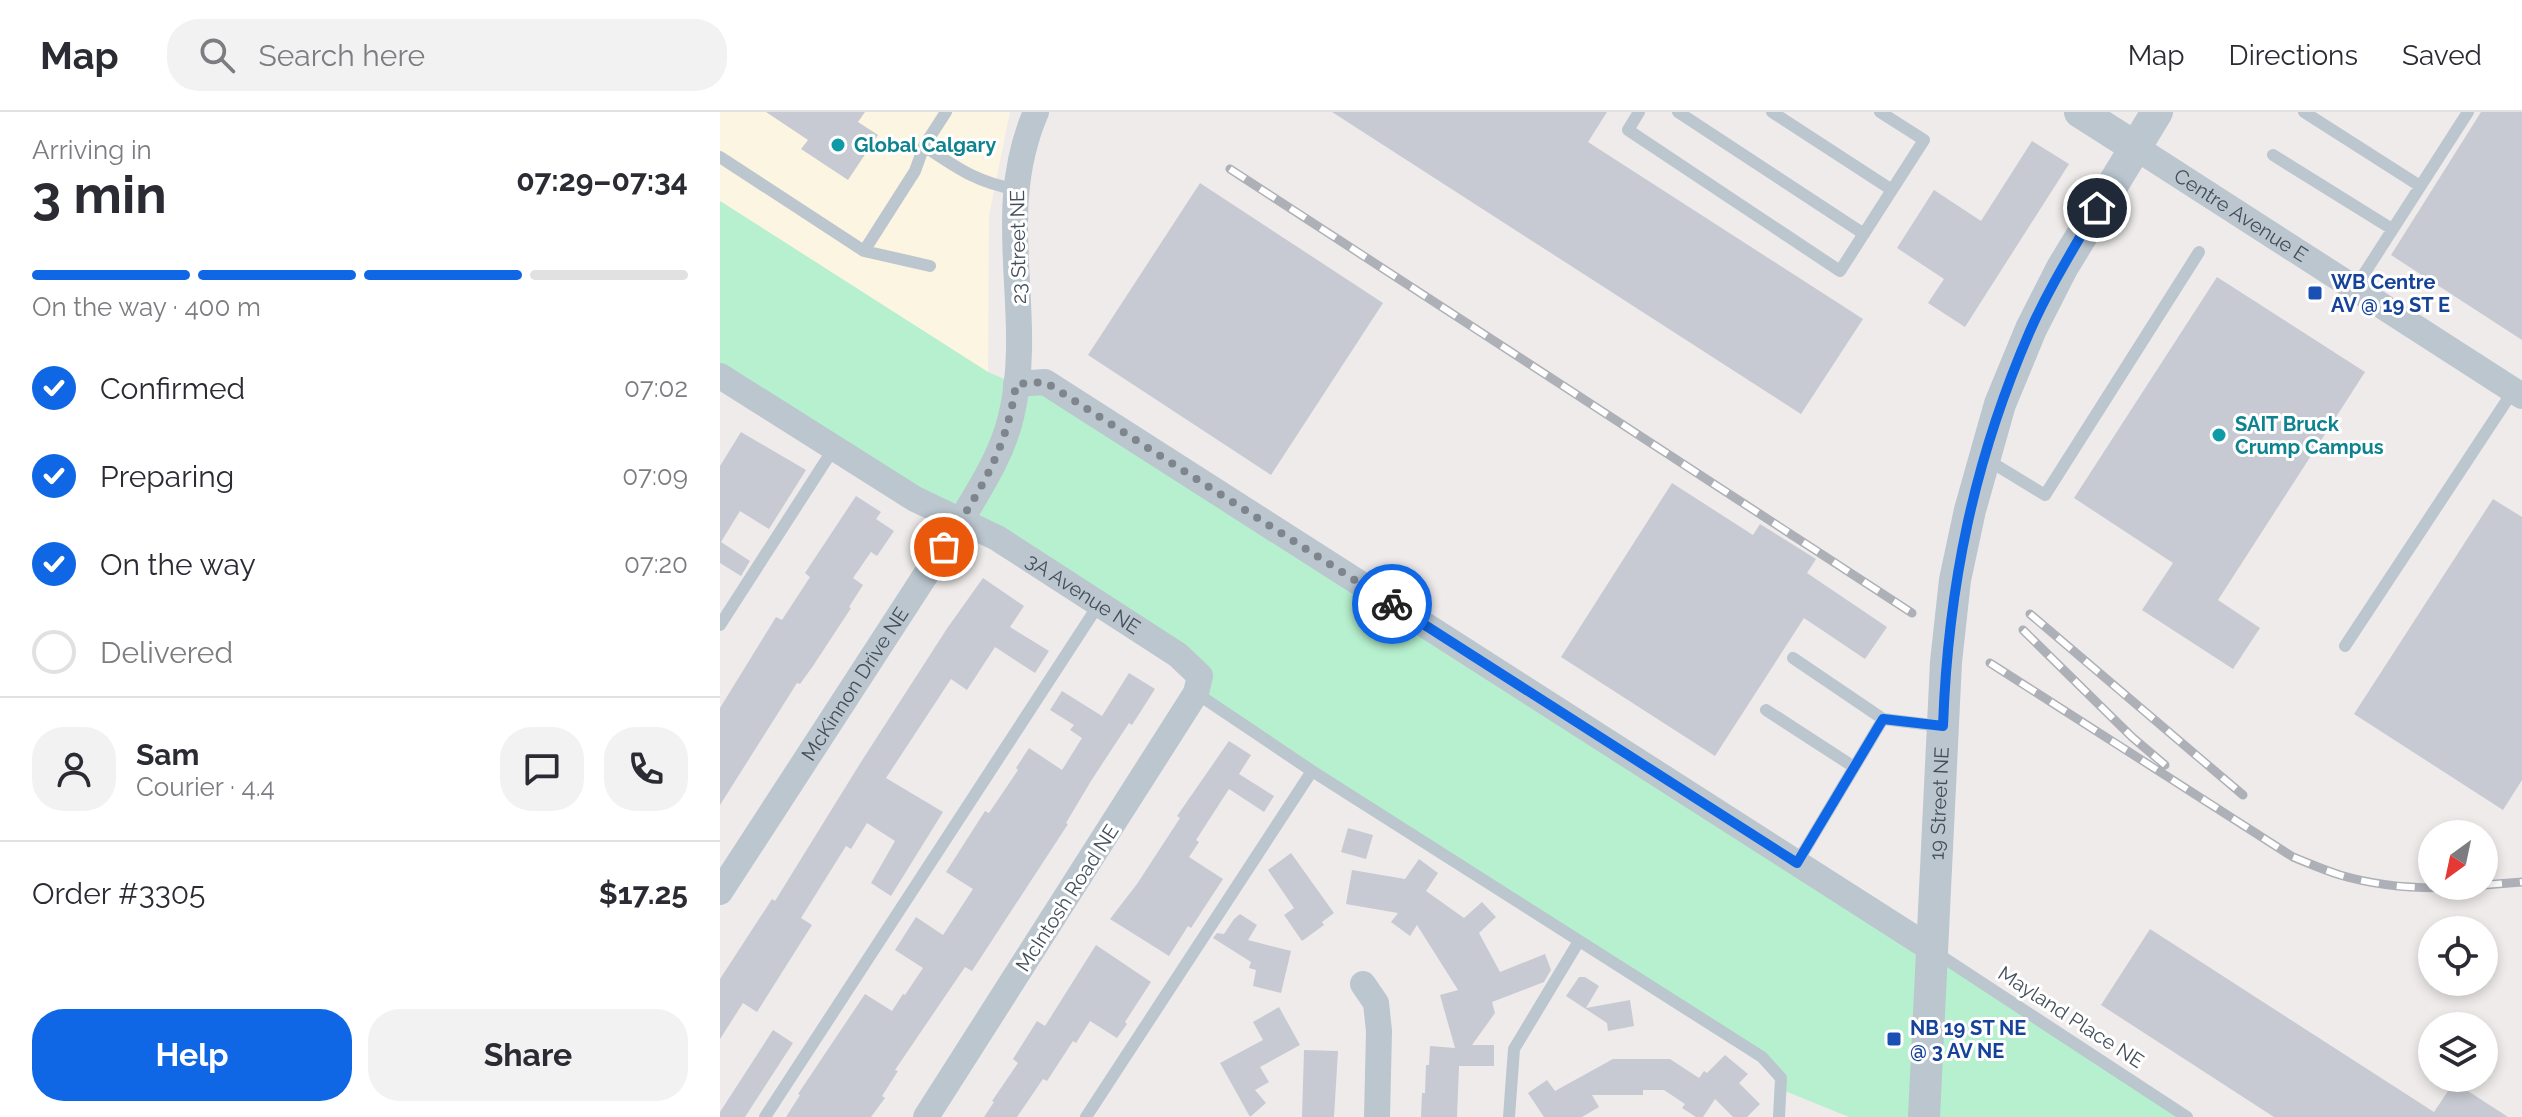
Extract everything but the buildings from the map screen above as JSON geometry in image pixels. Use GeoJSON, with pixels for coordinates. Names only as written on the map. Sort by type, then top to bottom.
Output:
{"type":"FeatureCollection","features":[{"type":"Feature","properties":{"kind":"street","name":"23 Street NE"},"geometry":{"type":"LineString","coordinates":[[1016,384],[1020,343],[1015,189],[1022,150],[1036,112]]}},
{"type":"Feature","properties":{"kind":"street","name":"Centre Avenue E"},"geometry":{"type":"LineString","coordinates":[[2080,112],[2518,393]]}},
{"type":"Feature","properties":{"kind":"street","name":"19 Street NE"},"geometry":{"type":"LineString","coordinates":[[1924,1117],[1946,662],[1955,580],[2000,404],[2031,329],[2062,268],[2157,112]]}},
{"type":"Feature","properties":{"kind":"street","name":"3A Avenue NE"},"geometry":{"type":"LineString","coordinates":[[722,382],[915,499],[997,538],[1178,655],[1198,684]]}},
{"type":"Feature","properties":{"kind":"street"},"geometry":{"type":"LineString","coordinates":[[1016,384],[1045,382],[1933,950]]}},
{"type":"Feature","properties":{"kind":"street","name":"McKinnon Drive NE"},"geometry":{"type":"LineString","coordinates":[[720,892],[990,473],[1011,417],[1016,384]]}},
{"type":"Feature","properties":{"kind":"street","name":"McIntosh Road NE"},"geometry":{"type":"LineString","coordinates":[[926,1117],[1198,684]]}},
{"type":"Feature","properties":{"kind":"street"},"geometry":{"type":"LineString","coordinates":[[1363,984],[1376,1003],[1379,1031],[1377,1117]]}},
{"type":"Feature","properties":{"kind":"lane"},"geometry":{"type":"LineString","coordinates":[[864,251],[915,171],[924,146],[946,112]]}},
{"type":"Feature","properties":{"kind":"lane"},"geometry":{"type":"LineString","coordinates":[[1639,112],[1628,130],[1840,271],[1924,140],[1880,112]]}},
{"type":"Feature","properties":{"kind":"lane"},"geometry":{"type":"LineString","coordinates":[[1678,112],[1864,234]]}},
{"type":"Feature","properties":{"kind":"lane"},"geometry":{"type":"LineString","coordinates":[[1772,112],[1892,190]]}},
{"type":"Feature","properties":{"kind":"lane"},"geometry":{"type":"LineString","coordinates":[[2304,112],[2420,186]]}},
{"type":"Feature","properties":{"kind":"lane"},"geometry":{"type":"LineString","coordinates":[[2355,288],[2468,112]]}},
{"type":"Feature","properties":{"kind":"lane"},"geometry":{"type":"LineString","coordinates":[[924,146],[963,172],[991,185],[1015,189]]}},
{"type":"Feature","properties":{"kind":"lane"},"geometry":{"type":"LineString","coordinates":[[2273,155],[2392,229]]}},
{"type":"Feature","properties":{"kind":"lane"},"geometry":{"type":"LineString","coordinates":[[720,157],[864,251],[930,266]]}},
{"type":"Feature","properties":{"kind":"lane"},"geometry":{"type":"LineString","coordinates":[[1984,457],[2045,495],[2199,252]]}},
{"type":"Feature","properties":{"kind":"lane"},"geometry":{"type":"LineString","coordinates":[[2345,646],[2518,393]]}},
{"type":"Feature","properties":{"kind":"lane"},"geometry":{"type":"LineString","coordinates":[[720,625],[834,448]]}},
{"type":"Feature","properties":{"kind":"lane"},"geometry":{"type":"LineString","coordinates":[[765,1117],[1099,604]]}},
{"type":"Feature","properties":{"kind":"lane"},"geometry":{"type":"LineString","coordinates":[[1793,658],[1883,719],[1943,726]]}},
{"type":"Feature","properties":{"kind":"lane"},"geometry":{"type":"LineString","coordinates":[[1198,684],[1312,771],[1762,1057],[1781,1078],[1779,1117]]}},
{"type":"Feature","properties":{"kind":"lane"},"geometry":{"type":"LineString","coordinates":[[1766,710],[1854,767]]}},
{"type":"Feature","properties":{"kind":"lane"},"geometry":{"type":"LineString","coordinates":[[1797,863],[1883,719]]}},
{"type":"Feature","properties":{"kind":"lane"},"geometry":{"type":"LineString","coordinates":[[1086,1117],[1312,771]]}},
{"type":"Feature","properties":{"kind":"lane"},"geometry":{"type":"LineString","coordinates":[[1509,1117],[1514,1049],[1579,941]]}},
{"type":"Feature","properties":{"kind":"lane","name":"Mayland Place NE"},"geometry":{"type":"LineString","coordinates":[[1933,950],[2187,1117]]}},
{"type":"Feature","properties":{"kind":"shaded area"},"geometry":{"type":"Polygon","coordinates":[[[720,112],[1010,112],[989,215],[988,372],[720,201],[720,112]]]}},
{"type":"Feature","properties":{"kind":"green space"},"geometry":{"type":"Polygon","coordinates":[[[720,201],[988,372],[1016,384],[1045,382],[2182,1117],[1849,1117],[1780,1089],[1761,1057],[1196,693],[1200,676],[720,376],[720,201]]]}},
{"type":"Feature","properties":{"kind":"railway"},"geometry":{"type":"LineString","coordinates":[[1230,169],[1912,613]]}},
{"type":"Feature","properties":{"kind":"railway"},"geometry":{"type":"LineString","coordinates":[[2030,614],[2243,795]]}},
{"type":"Feature","properties":{"kind":"railway"},"geometry":{"type":"LineString","coordinates":[[2023,630],[2132,737],[2165,765]]}},
{"type":"Feature","properties":{"kind":"railway"},"geometry":{"type":"LineString","coordinates":[[1990,663],[2293,857],[2340,875],[2374,883],[2418,887]]}},
{"type":"Feature","properties":{"kind":"railway"},"geometry":{"type":"LineString","coordinates":[[2498,884],[2522,882]]}},
{"type":"Feature","properties":{"kind":"way so far"},"geometry":{"type":"LineString","coordinates":[[944,547],[990,473],[1011,417],[1016,384],[1045,382],[1392,604]]}},
{"type":"Feature","properties":{"kind":"place","name":"Global Calgary"},"geometry":{"type":"Point","coordinates":[838,145]}},
{"type":"Feature","properties":{"kind":"place","name":"WB Centre AV @ 19 ST E"},"geometry":{"type":"Point","coordinates":[2315,293]}},
{"type":"Feature","properties":{"kind":"place","name":"SAIT Bruck Crump Campus"},"geometry":{"type":"Point","coordinates":[2219,435]}},
{"type":"Feature","properties":{"kind":"place","name":"NB 19 ST NE @ 3 AV NE"},"geometry":{"type":"Point","coordinates":[1894,1039]}},
{"type":"Feature","properties":{"kind":"route"},"geometry":{"type":"LineString","coordinates":[[1392,604],[1797,863],[1883,719],[1943,726],[1955,580],[1984,457],[2000,404],[2031,329],[2097,208]]}}]}
